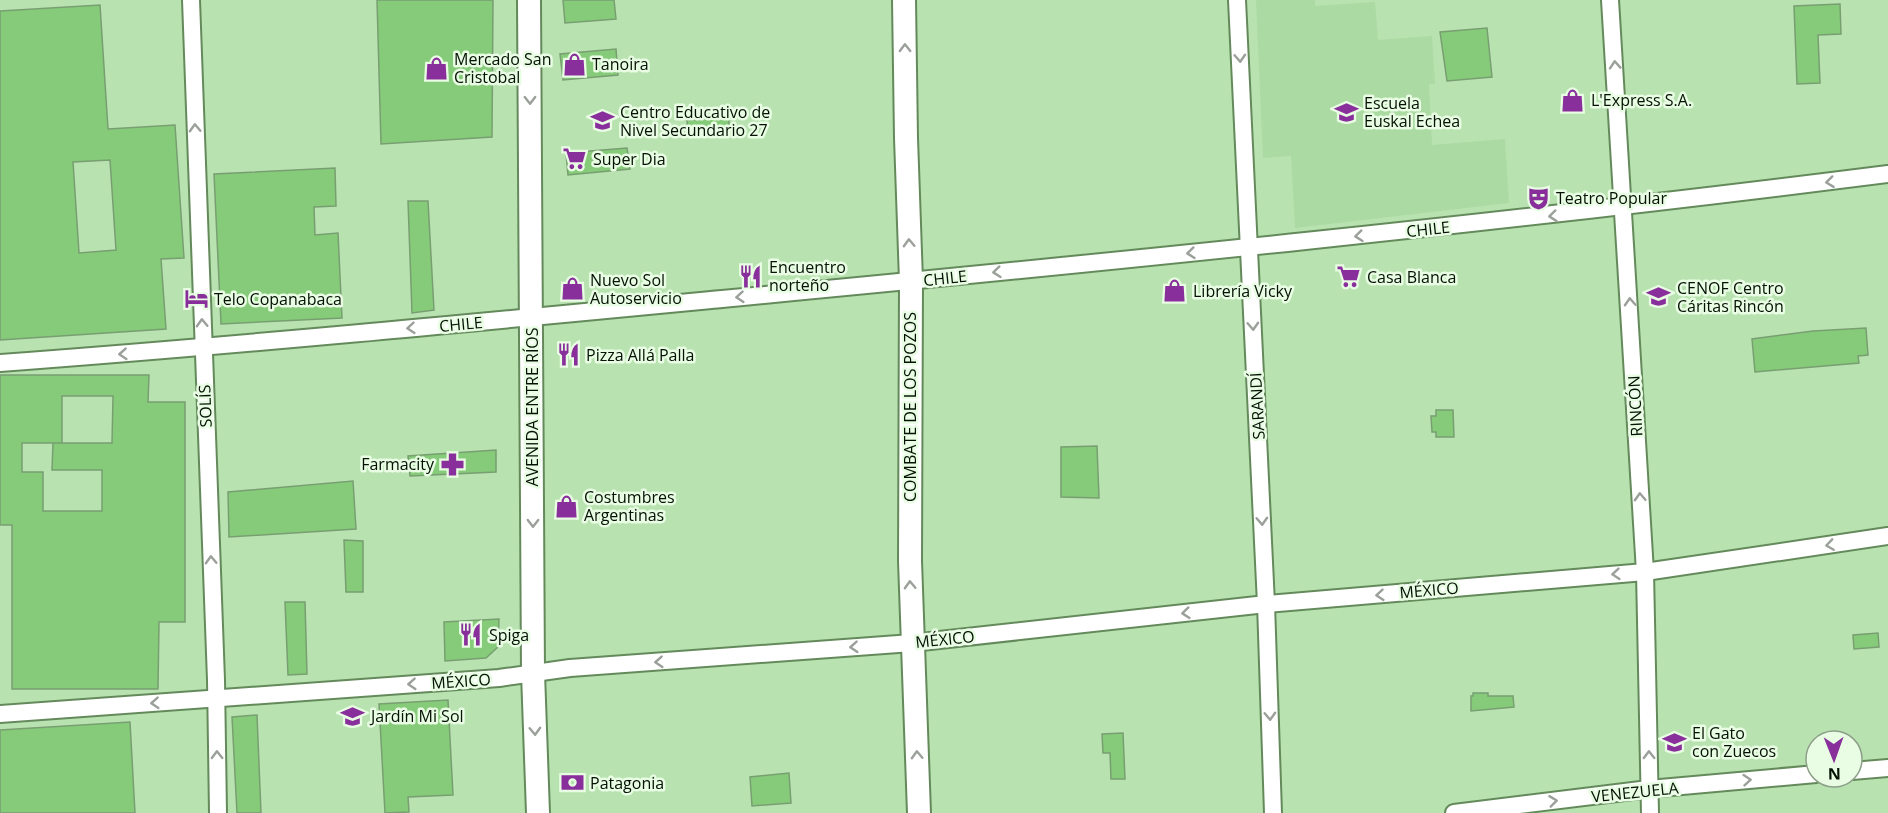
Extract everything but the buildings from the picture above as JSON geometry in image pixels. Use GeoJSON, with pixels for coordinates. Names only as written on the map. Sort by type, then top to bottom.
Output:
{"type":"FeatureCollection","features":[{"type":"Feature","properties":{"kind":"main road","name":"AVENIDA ENTRE RÍOS"},"geometry":{"type":"LineString","coordinates":[[529,0],[533,673],[538,813]]}},
{"type":"Feature","properties":{"kind":"main road","name":"COMBATE DE LOS POZOS"},"geometry":{"type":"LineString","coordinates":[[904,0],[911,281],[909,483],[912,643],[919,813]]}},
{"type":"Feature","properties":{"kind":"street","name":"SOLÍS"},"geometry":{"type":"LineString","coordinates":[[190,0],[216,699],[218,813]]}},
{"type":"Feature","properties":{"kind":"street","name":"SARANDÍ"},"geometry":{"type":"LineString","coordinates":[[1237,0],[1274,813]]}},
{"type":"Feature","properties":{"kind":"street","name":"RINCÓN"},"geometry":{"type":"LineString","coordinates":[[1610,0],[1645,572],[1650,813]]}},
{"type":"Feature","properties":{"kind":"street","name":"CHILE"},"geometry":{"type":"LineString","coordinates":[[0,363],[203,348],[911,281],[1624,207],[1888,174]]}},
{"type":"Feature","properties":{"kind":"street","name":"MÉXICO"},"geometry":{"type":"LineString","coordinates":[[0,714],[499,678],[570,668],[912,643],[1266,604],[1645,572],[1888,536]]}},
{"type":"Feature","properties":{"kind":"street"},"geometry":{"type":"LineString","coordinates":[[1864,770],[1888,768]]}},
{"type":"Feature","properties":{"kind":"street","name":"VENEZUELA"},"geometry":{"type":"LineString","coordinates":[[1454,813],[1649,789],[1804,775]]}},
{"type":"Feature","properties":{"kind":"shaded area","name":"Escuela Euskal Echea"},"geometry":{"type":"Polygon","coordinates":[[[1256,0],[1315,0],[1315,6],[1375,2],[1378,40],[1432,36],[1435,84],[1429,84],[1432,145],[1505,139],[1509,203],[1295,228],[1291,156],[1263,158],[1256,0]]]}},
{"type":"Feature","properties":{"kind":"place","name":"Tanoira"},"geometry":{"type":"Point","coordinates":[574,64]}},
{"type":"Feature","properties":{"kind":"place","name":"Mercado San Cristobal"},"geometry":{"type":"Point","coordinates":[436,68]}},
{"type":"Feature","properties":{"kind":"place","name":"L'Express S.A."},"geometry":{"type":"Point","coordinates":[1573,100]}},
{"type":"Feature","properties":{"kind":"place","name":"Escuela Euskal Echea"},"geometry":{"type":"Point","coordinates":[1346,112]}},
{"type":"Feature","properties":{"kind":"place","name":"Centro Educativo de Nivel Secundario 27"},"geometry":{"type":"Point","coordinates":[602,121]}},
{"type":"Feature","properties":{"kind":"place","name":"Super Dia"},"geometry":{"type":"Point","coordinates":[575,159]}},
{"type":"Feature","properties":{"kind":"place","name":"Teatro Popular"},"geometry":{"type":"Point","coordinates":[1538,198]}},
{"type":"Feature","properties":{"kind":"place","name":"Encuentro norteño"},"geometry":{"type":"Point","coordinates":[751,276]}},
{"type":"Feature","properties":{"kind":"place","name":"Casa Blanca"},"geometry":{"type":"Point","coordinates":[1349,277]}},
{"type":"Feature","properties":{"kind":"place","name":"Nuevo Sol Autoservicio"},"geometry":{"type":"Point","coordinates":[572,289]}},
{"type":"Feature","properties":{"kind":"place","name":"Librería Vicky"},"geometry":{"type":"Point","coordinates":[1175,291]}},
{"type":"Feature","properties":{"kind":"place","name":"CENOF Centro Cáritas Rincón"},"geometry":{"type":"Point","coordinates":[1659,297]}},
{"type":"Feature","properties":{"kind":"place","name":"Telo Copanabaca"},"geometry":{"type":"Point","coordinates":[196,299]}},
{"type":"Feature","properties":{"kind":"place","name":"Pizza Allá Palla"},"geometry":{"type":"Point","coordinates":[568,355]}},
{"type":"Feature","properties":{"kind":"place","name":"Farmacity"},"geometry":{"type":"Point","coordinates":[452,464]}},
{"type":"Feature","properties":{"kind":"place","name":"Costumbres Argentinas"},"geometry":{"type":"Point","coordinates":[566,506]}},
{"type":"Feature","properties":{"kind":"place","name":"Spiga"},"geometry":{"type":"Point","coordinates":[471,635]}},
{"type":"Feature","properties":{"kind":"place","name":"Jardín Mi Sol"},"geometry":{"type":"Point","coordinates":[353,716]}},
{"type":"Feature","properties":{"kind":"place","name":"El Gato con Zuecos"},"geometry":{"type":"Point","coordinates":[1674,742]}},
{"type":"Feature","properties":{"kind":"place","name":"Patagonia"},"geometry":{"type":"Point","coordinates":[572,783]}}]}
